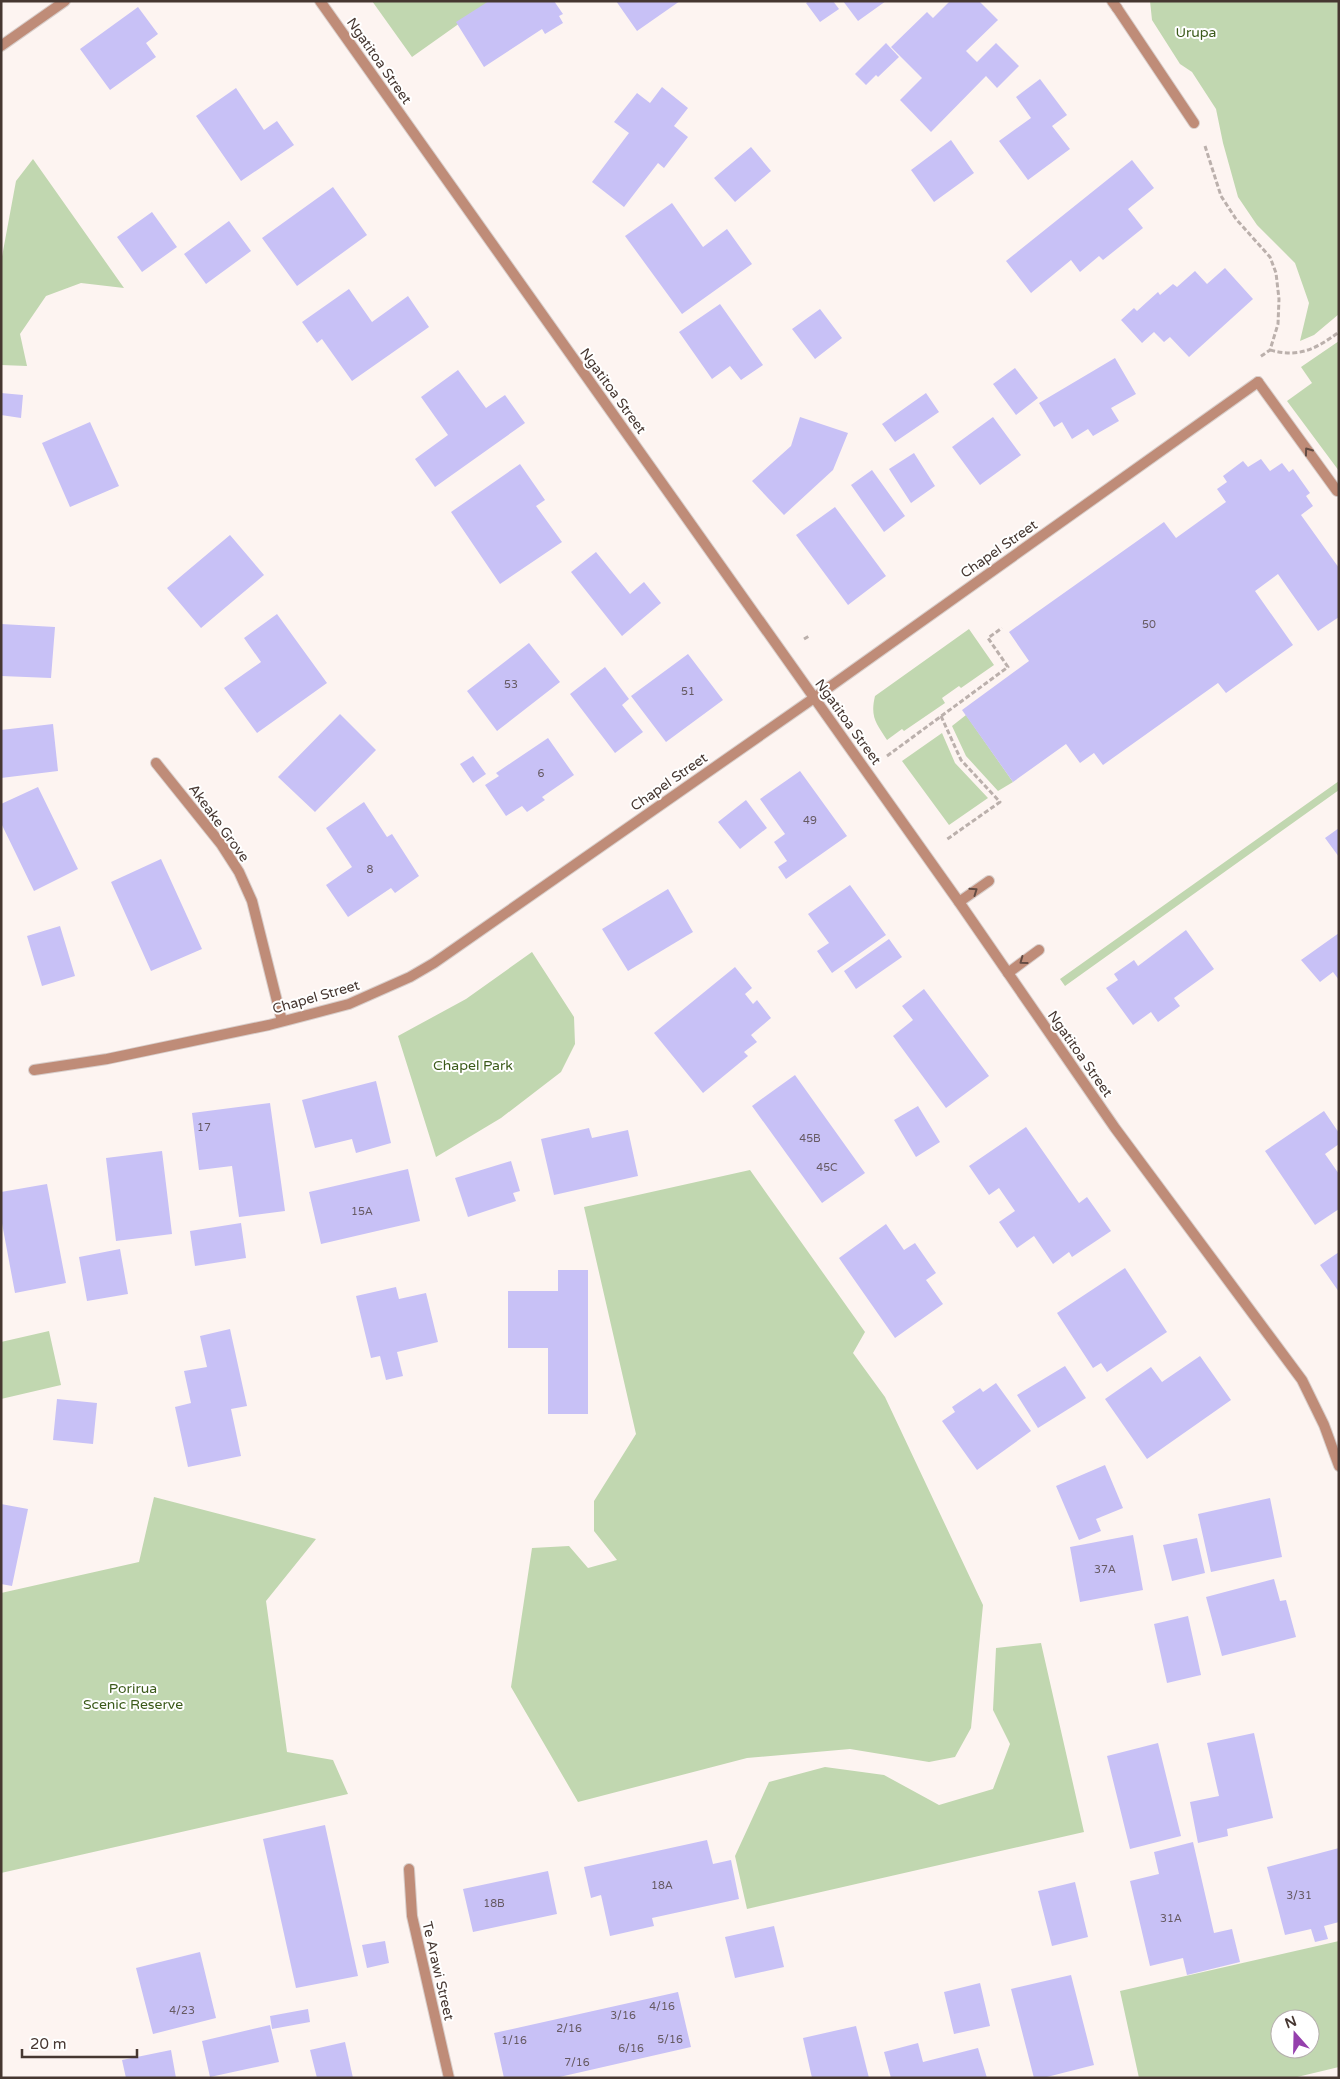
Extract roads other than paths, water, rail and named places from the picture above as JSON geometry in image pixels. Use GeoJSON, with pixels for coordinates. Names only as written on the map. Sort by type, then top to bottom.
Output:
{"type":"FeatureCollection","features":[{"type":"Feature","properties":{"kind":"street"},"geometry":{"type":"LineString","coordinates":[[1,46],[65,1]]}},
{"type":"Feature","properties":{"kind":"street","name":"Ngatitoa Street"},"geometry":{"type":"LineString","coordinates":[[320,1],[959,902],[1115,1128],[1302,1380],[1324,1425],[1339,1466]]}},
{"type":"Feature","properties":{"kind":"street"},"geometry":{"type":"LineString","coordinates":[[1114,4],[1194,122]]}},
{"type":"Feature","properties":{"kind":"street","name":"Chapel Street"},"geometry":{"type":"LineString","coordinates":[[34,1070],[107,1059],[349,1004],[387,988],[434,963],[814,698],[1258,382],[1337,491]]}},
{"type":"Feature","properties":{"kind":"street","name":"Akeake Grove"},"geometry":{"type":"LineString","coordinates":[[156,763],[221,844],[238,872],[252,901],[282,1020]]}},
{"type":"Feature","properties":{"kind":"street"},"geometry":{"type":"LineString","coordinates":[[959,902],[989,881]]}},
{"type":"Feature","properties":{"kind":"street"},"geometry":{"type":"LineString","coordinates":[[1008,973],[1039,950]]}},
{"type":"Feature","properties":{"kind":"street","name":"Te Arawi Street"},"geometry":{"type":"LineString","coordinates":[[409,1869],[412,1916],[449,2078]]}},
{"type":"Feature","properties":{"kind":"park label","name":"Urupa"},"geometry":{"type":"Point","coordinates":[1196,32]}},
{"type":"Feature","properties":{"kind":"park label","name":"Chapel Park"},"geometry":{"type":"Point","coordinates":[473,1065]}},
{"type":"Feature","properties":{"kind":"park label","name":"Porirua Scenic Reserve"},"geometry":{"type":"Point","coordinates":[133,1696]}}]}
